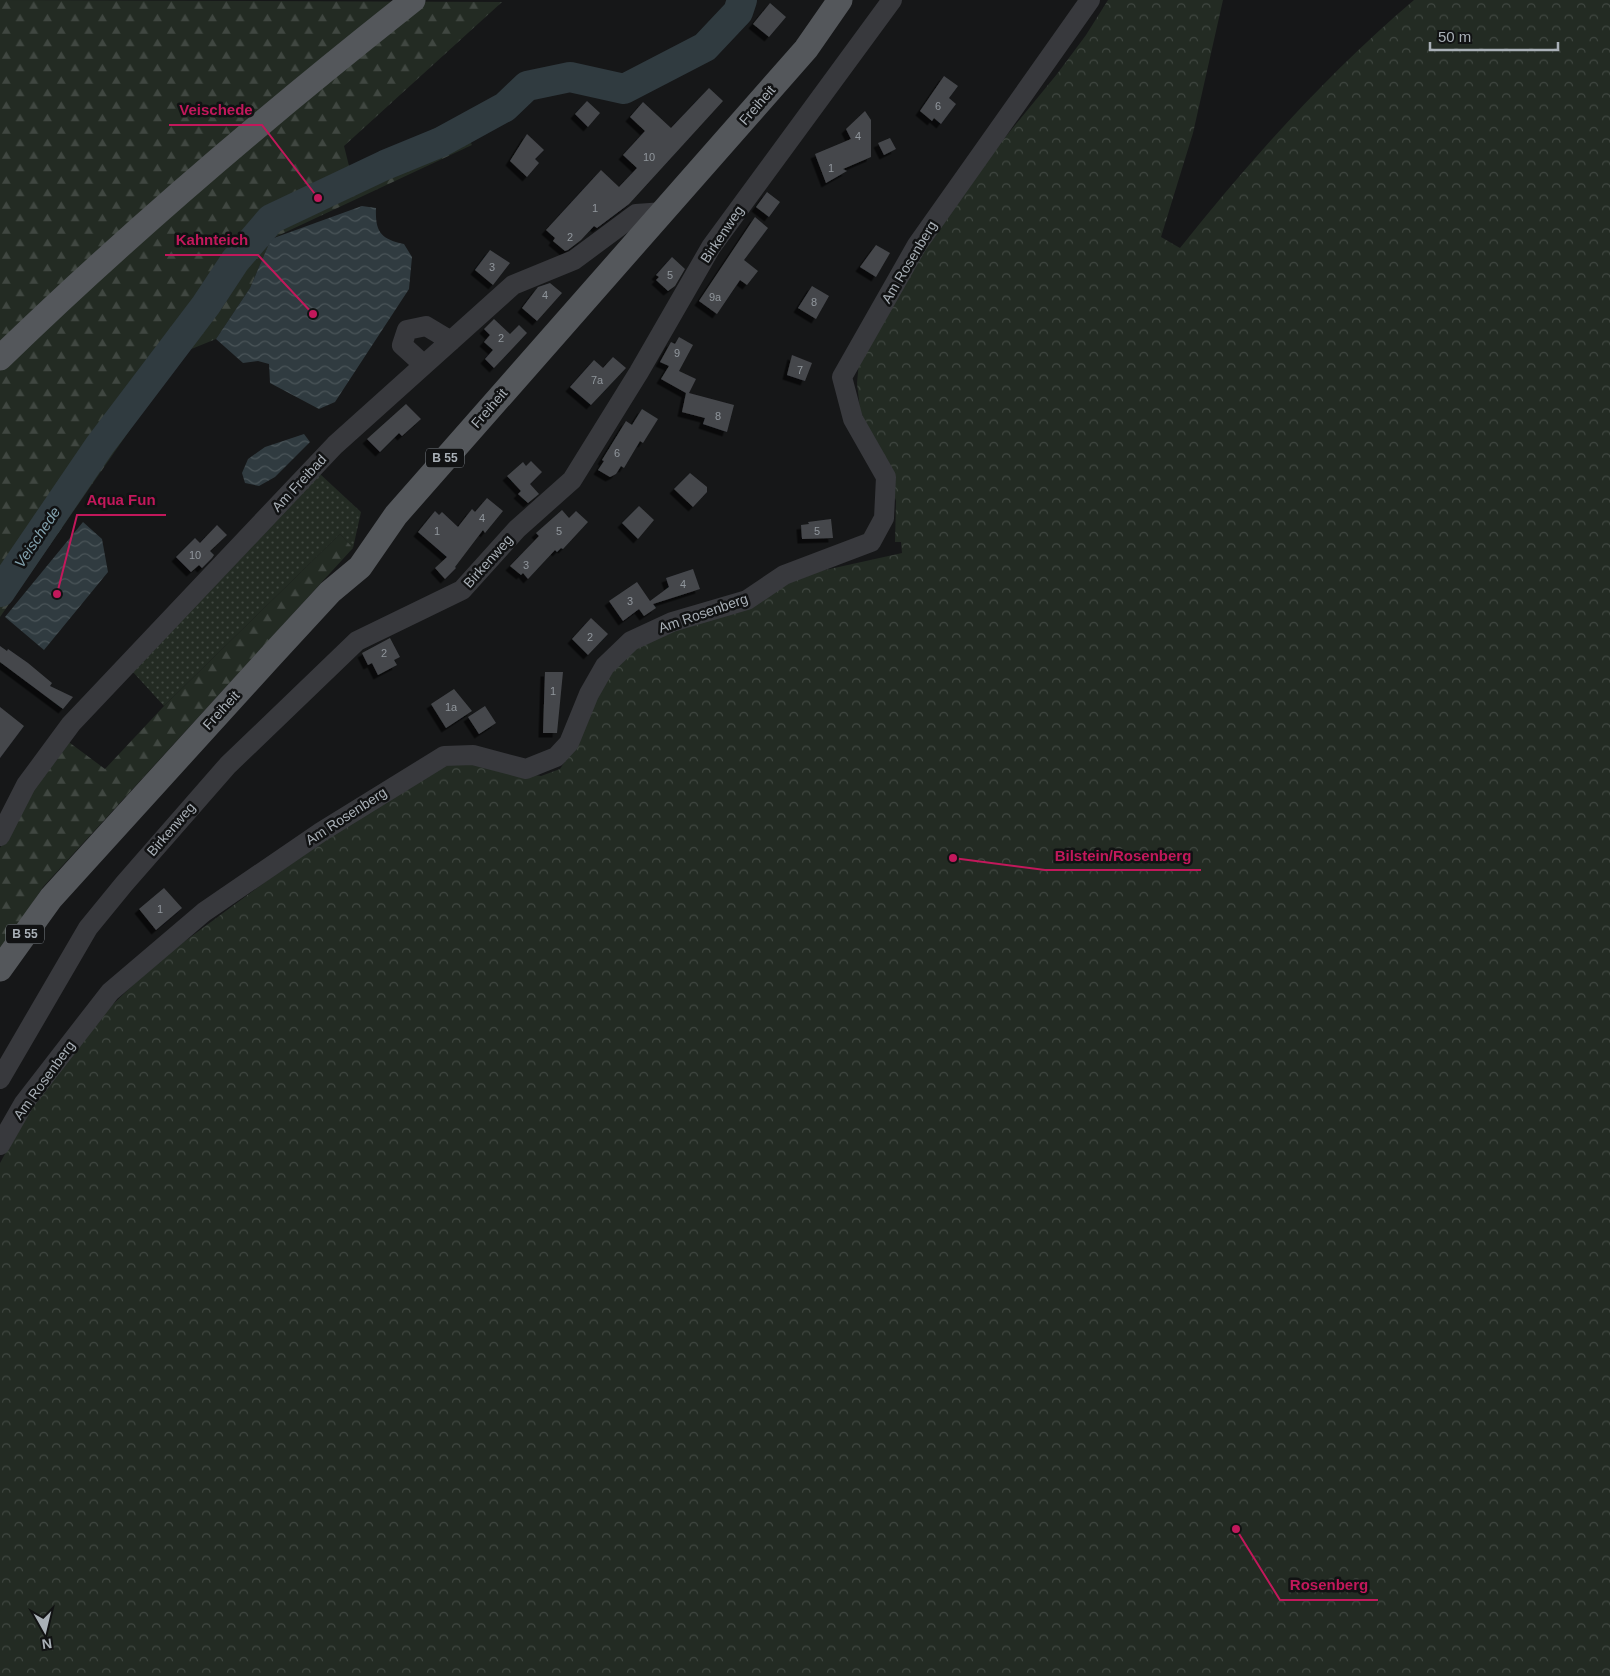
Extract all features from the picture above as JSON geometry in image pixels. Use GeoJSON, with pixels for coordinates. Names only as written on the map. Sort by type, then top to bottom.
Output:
{"type":"FeatureCollection","features":[{"type":"Feature","properties":{"kind":"main road"},"geometry":{"type":"LineString","coordinates":[[0,358],[78,283],[307,84],[413,0]]}},
{"type":"Feature","properties":{"kind":"main road","name":"Freiheit"},"geometry":{"type":"LineString","coordinates":[[0,969],[51,898],[330,592],[360,567],[396,515],[529,361],[664,212],[806,49],[840,0]]}},
{"type":"Feature","properties":{"kind":"street","name":"Birkenweg"},"geometry":{"type":"LineString","coordinates":[[0,1079],[88,928],[228,765],[357,641],[462,590],[517,529],[572,480],[639,372],[711,247],[892,0]]}},
{"type":"Feature","properties":{"kind":"street","name":"Am Rosenberg"},"geometry":{"type":"LineString","coordinates":[[0,1145],[24,1102],[110,992],[204,912],[348,813],[444,756],[473,755],[526,769],[556,757],[569,743],[590,694],[605,666],[631,641],[672,622],[747,600],[784,575],[871,542],[884,518],[886,476],[853,419],[842,377],[917,245],[1090,0]]}},
{"type":"Feature","properties":{"kind":"street","name":"Am Freibad"},"geometry":{"type":"LineString","coordinates":[[0,836],[26,785],[71,724],[335,445],[513,285],[574,260],[636,214],[664,212]]}},
{"type":"Feature","properties":{"kind":"street"},"geometry":{"type":"LineString","coordinates":[[424,365],[402,344],[407,330],[426,326],[451,341]]}},
{"type":"Feature","properties":{"kind":"green space"},"geometry":{"type":"Polygon","coordinates":[[[0,0],[502,2],[344,146],[350,170],[458,117],[472,145],[271,239],[250,288],[216,339],[184,352],[0,617],[0,0]]]}},
{"type":"Feature","properties":{"kind":"green space"},"geometry":{"type":"Polygon","coordinates":[[[1108,0],[1223,0],[1193,133],[1161,237],[1180,248],[1234,182],[1291,118],[1351,57],[1414,0],[1610,0],[1610,1676],[0,1676],[0,1163],[32,1105],[109,1008],[158,961],[375,801],[443,766],[468,763],[541,776],[560,769],[579,740],[595,699],[618,659],[648,634],[807,574],[902,553],[901,542],[895,542],[896,501],[885,467],[860,410],[857,383],[860,351],[952,202],[1057,74],[1086,35],[1108,0]]]}},
{"type":"Feature","properties":{"kind":"green space"},"geometry":{"type":"Polygon","coordinates":[[[320,474],[361,512],[353,548],[340,534],[164,706],[132,671],[320,474]]]}},
{"type":"Feature","properties":{"kind":"green space"},"geometry":{"type":"Polygon","coordinates":[[[340,534],[353,548],[43,887],[0,952],[0,848],[22,803],[66,740],[105,769],[164,706],[340,534]]]}},
{"type":"Feature","properties":{"kind":"water"},"geometry":{"type":"Polygon","coordinates":[[[362,206],[376,208],[378,229],[390,240],[404,244],[412,257],[409,289],[335,402],[319,409],[270,383],[269,364],[258,361],[243,363],[216,339],[250,288],[271,239],[362,206]]]}},
{"type":"Feature","properties":{"kind":"water"},"geometry":{"type":"Polygon","coordinates":[[[304,434],[310,442],[275,477],[259,486],[245,483],[242,473],[248,459],[265,447],[304,434]]]}},
{"type":"Feature","properties":{"kind":"water"},"geometry":{"type":"Polygon","coordinates":[[[83,522],[102,539],[108,572],[44,650],[5,617],[83,522]]]}},
{"type":"Feature","properties":{"kind":"building"},"geometry":{"type":"Polygon","coordinates":[[[770,3],[786,17],[769,37],[753,24],[770,3]]]}},
{"type":"Feature","properties":{"kind":"building"},"geometry":{"type":"Polygon","coordinates":[[[944,76],[958,86],[949,98],[956,104],[941,124],[934,118],[932,121],[920,111],[944,76]]]}},
{"type":"Feature","properties":{"kind":"building"},"geometry":{"type":"Polygon","coordinates":[[[709,88],[723,101],[629,204],[597,228],[594,226],[568,250],[565,251],[553,241],[555,238],[546,230],[601,170],[619,187],[637,168],[623,155],[645,131],[630,117],[643,102],[671,128],[709,88]]]}},
{"type":"Feature","properties":{"kind":"building"},"geometry":{"type":"Polygon","coordinates":[[[587,101],[600,113],[588,127],[575,114],[587,101]]]}},
{"type":"Feature","properties":{"kind":"building"},"geometry":{"type":"Polygon","coordinates":[[[865,111],[871,120],[871,157],[843,169],[847,171],[826,183],[815,154],[851,139],[846,129],[865,111]]]}},
{"type":"Feature","properties":{"kind":"building"},"geometry":{"type":"Polygon","coordinates":[[[527,134],[544,150],[535,159],[539,163],[527,177],[510,161],[527,134]]]}},
{"type":"Feature","properties":{"kind":"building"},"geometry":{"type":"Polygon","coordinates":[[[890,138],[896,149],[884,155],[878,143],[890,138]]]}},
{"type":"Feature","properties":{"kind":"building"},"geometry":{"type":"Polygon","coordinates":[[[767,192],[780,202],[769,217],[756,207],[767,192]]]}},
{"type":"Feature","properties":{"kind":"building"},"geometry":{"type":"Polygon","coordinates":[[[755,217],[768,228],[744,260],[758,271],[747,285],[740,280],[717,314],[699,301],[755,217]]]}},
{"type":"Feature","properties":{"kind":"building"},"geometry":{"type":"Polygon","coordinates":[[[876,245],[890,253],[876,277],[860,267],[876,245]]]}},
{"type":"Feature","properties":{"kind":"building"},"geometry":{"type":"Polygon","coordinates":[[[490,250],[510,263],[493,285],[475,270],[490,250]]]}},
{"type":"Feature","properties":{"kind":"building"},"geometry":{"type":"Polygon","coordinates":[[[672,257],[685,269],[675,286],[668,291],[656,280],[659,277],[656,275],[672,257]]]}},
{"type":"Feature","properties":{"kind":"building"},"geometry":{"type":"Polygon","coordinates":[[[550,283],[562,293],[537,321],[522,308],[538,287],[550,283]]]}},
{"type":"Feature","properties":{"kind":"building"},"geometry":{"type":"Polygon","coordinates":[[[812,286],[829,296],[816,319],[798,308],[812,286]]]}},
{"type":"Feature","properties":{"kind":"building"},"geometry":{"type":"Polygon","coordinates":[[[494,319],[510,334],[519,325],[527,333],[494,368],[485,359],[493,350],[484,342],[490,335],[484,329],[494,319]]]}},
{"type":"Feature","properties":{"kind":"building"},"geometry":{"type":"Polygon","coordinates":[[[679,337],[693,345],[679,371],[696,379],[689,393],[734,405],[727,432],[703,424],[705,418],[682,412],[686,393],[661,379],[669,366],[660,362],[671,342],[675,344],[679,337]]]}},
{"type":"Feature","properties":{"kind":"building"},"geometry":{"type":"Polygon","coordinates":[[[792,355],[812,363],[805,381],[787,375],[792,355]]]}},
{"type":"Feature","properties":{"kind":"building"},"geometry":{"type":"Polygon","coordinates":[[[613,357],[626,368],[591,405],[570,387],[594,360],[603,368],[613,357]]]}},
{"type":"Feature","properties":{"kind":"building"},"geometry":{"type":"Polygon","coordinates":[[[406,404],[421,419],[402,436],[399,433],[380,452],[367,439],[406,404]]]}},
{"type":"Feature","properties":{"kind":"building"},"geometry":{"type":"Polygon","coordinates":[[[642,409],[658,419],[643,443],[640,441],[624,468],[621,466],[616,474],[610,477],[598,470],[626,421],[632,425],[642,409]]]}},
{"type":"Feature","properties":{"kind":"building"},"geometry":{"type":"Polygon","coordinates":[[[531,461],[542,472],[530,484],[539,494],[528,503],[518,494],[521,491],[507,476],[523,462],[526,466],[531,461]]]}},
{"type":"Feature","properties":{"kind":"building"},"geometry":{"type":"Polygon","coordinates":[[[690,473],[707,487],[707,492],[693,507],[674,489],[690,473]]]}},
{"type":"Feature","properties":{"kind":"building"},"geometry":{"type":"Polygon","coordinates":[[[487,498],[503,511],[485,533],[483,530],[456,568],[445,579],[435,568],[447,557],[418,532],[435,511],[439,515],[442,512],[458,527],[472,509],[475,512],[487,498]]]}},
{"type":"Feature","properties":{"kind":"building"},"geometry":{"type":"Polygon","coordinates":[[[639,506],[654,520],[638,539],[622,523],[639,506]]]}},
{"type":"Feature","properties":{"kind":"building"},"geometry":{"type":"Polygon","coordinates":[[[562,510],[569,518],[576,511],[588,522],[563,549],[561,548],[557,552],[555,550],[528,579],[523,573],[521,575],[510,566],[539,536],[536,533],[562,510]]]}},
{"type":"Feature","properties":{"kind":"building"},"geometry":{"type":"Polygon","coordinates":[[[831,519],[833,538],[802,539],[801,525],[809,524],[808,522],[831,519]]]}},
{"type":"Feature","properties":{"kind":"building"},"geometry":{"type":"Polygon","coordinates":[[[217,525],[227,535],[210,551],[214,555],[212,558],[202,568],[199,565],[191,572],[176,557],[195,538],[200,543],[217,525]]]}},
{"type":"Feature","properties":{"kind":"building"},"geometry":{"type":"Polygon","coordinates":[[[693,569],[700,589],[653,604],[656,608],[644,616],[639,609],[623,621],[609,601],[637,582],[650,601],[669,587],[666,578],[693,569]]]}},
{"type":"Feature","properties":{"kind":"building"},"geometry":{"type":"Polygon","coordinates":[[[591,618],[608,634],[588,655],[572,639],[591,618]]]}},
{"type":"Feature","properties":{"kind":"building"},"geometry":{"type":"Polygon","coordinates":[[[390,638],[400,657],[394,660],[397,665],[378,675],[372,663],[368,665],[362,653],[390,638]]]}},
{"type":"Feature","properties":{"kind":"building"},"geometry":{"type":"Polygon","coordinates":[[[0,646],[7,651],[8,649],[28,663],[52,683],[50,686],[73,697],[63,709],[0,662],[0,646]]]}},
{"type":"Feature","properties":{"kind":"building"},"geometry":{"type":"Polygon","coordinates":[[[545,672],[563,672],[557,733],[543,733],[545,672]]]}},
{"type":"Feature","properties":{"kind":"building"},"geometry":{"type":"Polygon","coordinates":[[[454,689],[472,711],[446,728],[431,704],[454,689]]]}},
{"type":"Feature","properties":{"kind":"building"},"geometry":{"type":"Polygon","coordinates":[[[485,706],[496,723],[479,734],[468,717],[485,706]]]}},
{"type":"Feature","properties":{"kind":"building"},"geometry":{"type":"Polygon","coordinates":[[[0,707],[24,726],[0,758],[0,707]]]}},
{"type":"Feature","properties":{"kind":"building"},"geometry":{"type":"Polygon","coordinates":[[[164,888],[182,908],[156,930],[139,909],[164,888]]]}},
{"type":"Feature","properties":{"kind":"waterway","name":"Veischede"},"geometry":{"type":"LineString","coordinates":[[0,592],[100,445],[206,305],[235,261],[271,219],[385,165],[441,142],[505,107],[527,86],[570,77],[624,89],[705,47],[738,12],[742,0]]}},
{"type":"Feature","properties":{"kind":"place","name":"Veischede"},"geometry":{"type":"Point","coordinates":[318,198]}},
{"type":"Feature","properties":{"kind":"place","name":"Kahnteich"},"geometry":{"type":"Point","coordinates":[313,314]}},
{"type":"Feature","properties":{"kind":"place","name":"Aqua Fun"},"geometry":{"type":"Point","coordinates":[57,594]}},
{"type":"Feature","properties":{"kind":"place","name":"Bilstein/Rosenberg"},"geometry":{"type":"Point","coordinates":[953,858]}},
{"type":"Feature","properties":{"kind":"place","name":"Rosenberg"},"geometry":{"type":"Point","coordinates":[1236,1529]}}]}
